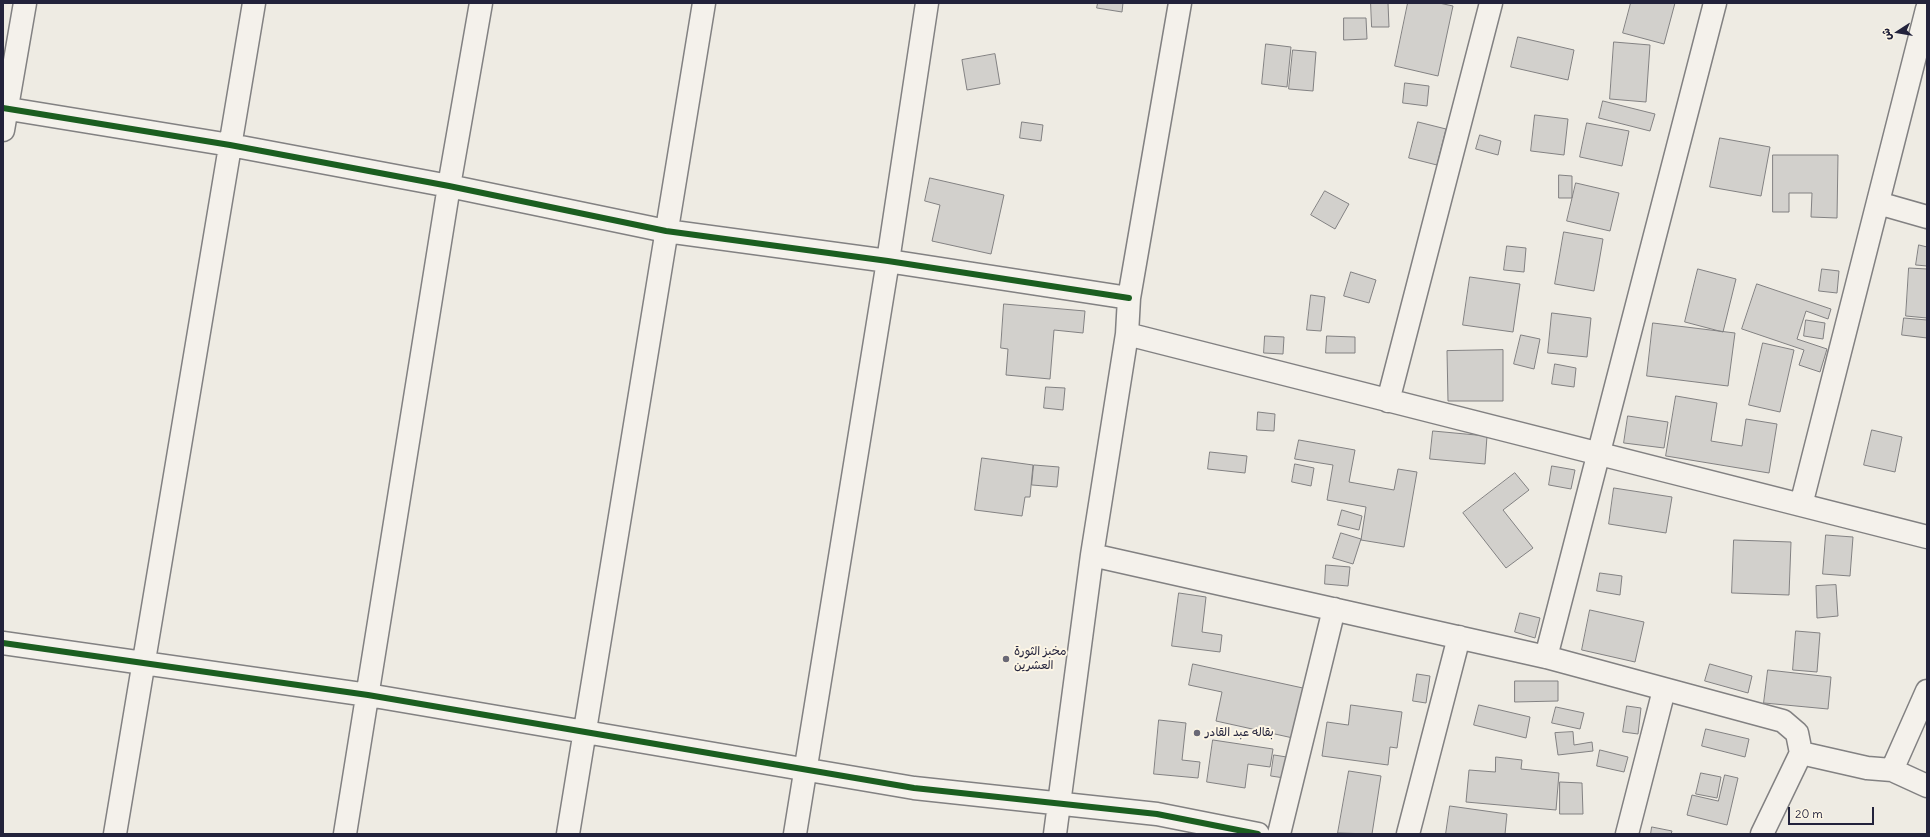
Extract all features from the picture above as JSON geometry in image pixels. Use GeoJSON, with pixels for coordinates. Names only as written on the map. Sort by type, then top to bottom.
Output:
{"type":"FeatureCollection","features":[{"type":"Feature","properties":{"kind":"street"},"geometry":{"type":"LineString","coordinates":[[3,130],[5,109],[25,3]]}},
{"type":"Feature","properties":{"kind":"street"},"geometry":{"type":"LineString","coordinates":[[115,834],[254,3]]}},
{"type":"Feature","properties":{"kind":"street"},"geometry":{"type":"LineString","coordinates":[[344,834],[368,695],[449,186],[481,3]]}},
{"type":"Feature","properties":{"kind":"street"},"geometry":{"type":"LineString","coordinates":[[568,834],[704,3]]}},
{"type":"Feature","properties":{"kind":"street"},"geometry":{"type":"LineString","coordinates":[[796,834],[888,261],[927,3]]}},
{"type":"Feature","properties":{"kind":"street"},"geometry":{"type":"LineString","coordinates":[[1055,834],[1092,555],[1126,334],[1130,298],[1180,3]]}},
{"type":"Feature","properties":{"kind":"street"},"geometry":{"type":"LineString","coordinates":[[1388,401],[1491,3]]}},
{"type":"Feature","properties":{"kind":"street"},"geometry":{"type":"LineString","coordinates":[[1546,657],[1715,3]]}},
{"type":"Feature","properties":{"kind":"street"},"geometry":{"type":"LineString","coordinates":[[1801,505],[1927,9]]}},
{"type":"Feature","properties":{"kind":"street"},"geometry":{"type":"LineString","coordinates":[[5,109],[230,145],[449,186],[666,231],[888,261],[1130,298]]}},
{"type":"Feature","properties":{"kind":"street"},"geometry":{"type":"LineString","coordinates":[[1878,203],[1927,217]]}},
{"type":"Feature","properties":{"kind":"street"},"geometry":{"type":"LineString","coordinates":[[1126,334],[1927,537]]}},
{"type":"Feature","properties":{"kind":"street"},"geometry":{"type":"LineString","coordinates":[[1092,555],[1546,657],[1664,690],[1784,721],[1797,733],[1801,753],[1762,834]]}},
{"type":"Feature","properties":{"kind":"street"},"geometry":{"type":"LineString","coordinates":[[1279,834],[1334,609]]}},
{"type":"Feature","properties":{"kind":"street"},"geometry":{"type":"LineString","coordinates":[[1408,834],[1459,637]]}},
{"type":"Feature","properties":{"kind":"street"},"geometry":{"type":"LineString","coordinates":[[3,644],[368,695],[806,768],[914,788],[1156,814],[1258,834]]}},
{"type":"Feature","properties":{"kind":"street"},"geometry":{"type":"LineString","coordinates":[[1626,834],[1664,690]]}},
{"type":"Feature","properties":{"kind":"street"},"geometry":{"type":"LineString","coordinates":[[1892,770],[1927,691]]}},
{"type":"Feature","properties":{"kind":"street"},"geometry":{"type":"LineString","coordinates":[[1801,753],[1867,768],[1892,770],[1927,786]]}},
{"type":"Feature","properties":{"kind":"building"},"geometry":{"type":"Polygon","coordinates":[[[1098,3],[1123,3],[1122,12],[1097,8],[1098,3]]]}},
{"type":"Feature","properties":{"kind":"building"},"geometry":{"type":"Polygon","coordinates":[[[1371,3],[1388,3],[1389,27],[1372,27],[1371,3]]]}},
{"type":"Feature","properties":{"kind":"building"},"geometry":{"type":"Polygon","coordinates":[[[1408,3],[1439,3],[1453,6],[1438,76],[1395,66],[1408,3]]]}},
{"type":"Feature","properties":{"kind":"building"},"geometry":{"type":"Polygon","coordinates":[[[1631,3],[1675,3],[1664,44],[1623,33],[1631,3]]]}},
{"type":"Feature","properties":{"kind":"building"},"geometry":{"type":"Polygon","coordinates":[[[1344,18],[1366,18],[1367,39],[1344,40],[1344,18]]]}},
{"type":"Feature","properties":{"kind":"building"},"geometry":{"type":"Polygon","coordinates":[[[1518,37],[1574,50],[1568,80],[1511,67],[1518,37]]]}},
{"type":"Feature","properties":{"kind":"building"},"geometry":{"type":"Polygon","coordinates":[[[1614,42],[1650,45],[1646,102],[1610,99],[1614,42]]]}},
{"type":"Feature","properties":{"kind":"building"},"geometry":{"type":"Polygon","coordinates":[[[1266,44],[1291,47],[1287,87],[1262,84],[1266,44]]]}},
{"type":"Feature","properties":{"kind":"building"},"geometry":{"type":"Polygon","coordinates":[[[1293,50],[1316,52],[1313,91],[1289,89],[1293,50]]]}},
{"type":"Feature","properties":{"kind":"building"},"geometry":{"type":"Polygon","coordinates":[[[995,54],[1000,84],[967,90],[962,60],[995,54]]]}},
{"type":"Feature","properties":{"kind":"building"},"geometry":{"type":"Polygon","coordinates":[[[1405,83],[1429,86],[1427,106],[1403,103],[1405,83]]]}},
{"type":"Feature","properties":{"kind":"building"},"geometry":{"type":"Polygon","coordinates":[[[1603,101],[1655,114],[1650,131],[1599,118],[1603,101]]]}},
{"type":"Feature","properties":{"kind":"building"},"geometry":{"type":"Polygon","coordinates":[[[1535,115],[1568,119],[1564,155],[1531,151],[1535,115]]]}},
{"type":"Feature","properties":{"kind":"building"},"geometry":{"type":"Polygon","coordinates":[[[1022,122],[1043,125],[1041,141],[1020,138],[1022,122]]]}},
{"type":"Feature","properties":{"kind":"building"},"geometry":{"type":"Polygon","coordinates":[[[1418,122],[1446,129],[1437,165],[1409,158],[1418,122]]]}},
{"type":"Feature","properties":{"kind":"building"},"geometry":{"type":"Polygon","coordinates":[[[1587,123],[1629,131],[1622,166],[1580,157],[1587,123]]]}},
{"type":"Feature","properties":{"kind":"building"},"geometry":{"type":"Polygon","coordinates":[[[1480,135],[1501,141],[1498,155],[1476,149],[1480,135]]]}},
{"type":"Feature","properties":{"kind":"building"},"geometry":{"type":"Polygon","coordinates":[[[1720,138],[1770,147],[1761,196],[1710,187],[1720,138]]]}},
{"type":"Feature","properties":{"kind":"building"},"geometry":{"type":"Polygon","coordinates":[[[1773,155],[1838,155],[1837,218],[1811,217],[1812,193],[1789,193],[1789,212],[1773,212],[1773,155]]]}},
{"type":"Feature","properties":{"kind":"building"},"geometry":{"type":"Polygon","coordinates":[[[1559,175],[1572,176],[1572,198],[1559,198],[1559,175]]]}},
{"type":"Feature","properties":{"kind":"building"},"geometry":{"type":"Polygon","coordinates":[[[930,178],[1004,195],[991,254],[932,241],[940,205],[925,201],[930,178]]]}},
{"type":"Feature","properties":{"kind":"building"},"geometry":{"type":"Polygon","coordinates":[[[1576,183],[1619,193],[1610,231],[1567,221],[1576,183]]]}},
{"type":"Feature","properties":{"kind":"building"},"geometry":{"type":"Polygon","coordinates":[[[1325,191],[1349,204],[1335,229],[1311,215],[1325,191]]]}},
{"type":"Feature","properties":{"kind":"building"},"geometry":{"type":"Polygon","coordinates":[[[1564,232],[1603,239],[1594,291],[1555,284],[1564,232]]]}},
{"type":"Feature","properties":{"kind":"building"},"geometry":{"type":"Polygon","coordinates":[[[1919,245],[1927,247],[1927,266],[1916,265],[1919,245]]]}},
{"type":"Feature","properties":{"kind":"building"},"geometry":{"type":"Polygon","coordinates":[[[1507,246],[1526,248],[1524,272],[1504,270],[1507,246]]]}},
{"type":"Feature","properties":{"kind":"building"},"geometry":{"type":"Polygon","coordinates":[[[1909,268],[1927,269],[1927,318],[1906,316],[1909,268]]]}},
{"type":"Feature","properties":{"kind":"building"},"geometry":{"type":"Polygon","coordinates":[[[1698,269],[1736,279],[1723,332],[1685,322],[1698,269]]]}},
{"type":"Feature","properties":{"kind":"building"},"geometry":{"type":"Polygon","coordinates":[[[1822,269],[1839,271],[1837,293],[1819,291],[1822,269]]]}},
{"type":"Feature","properties":{"kind":"building"},"geometry":{"type":"Polygon","coordinates":[[[1351,272],[1376,280],[1369,303],[1344,296],[1351,272]]]}},
{"type":"Feature","properties":{"kind":"building"},"geometry":{"type":"Polygon","coordinates":[[[1470,277],[1520,284],[1513,332],[1463,325],[1470,277]]]}},
{"type":"Feature","properties":{"kind":"building"},"geometry":{"type":"Polygon","coordinates":[[[1757,284],[1831,309],[1828,319],[1806,311],[1797,339],[1827,349],[1820,372],[1799,365],[1804,350],[1742,329],[1757,284]]]}},
{"type":"Feature","properties":{"kind":"building"},"geometry":{"type":"Polygon","coordinates":[[[1311,295],[1325,297],[1321,331],[1307,330],[1311,295]]]}},
{"type":"Feature","properties":{"kind":"building"},"geometry":{"type":"Polygon","coordinates":[[[1004,304],[1085,311],[1083,333],[1054,330],[1050,379],[1006,375],[1008,349],[1001,348],[1004,304]]]}},
{"type":"Feature","properties":{"kind":"building"},"geometry":{"type":"Polygon","coordinates":[[[1552,313],[1591,318],[1587,357],[1548,353],[1552,313]]]}},
{"type":"Feature","properties":{"kind":"building"},"geometry":{"type":"Polygon","coordinates":[[[1904,318],[1927,320],[1927,338],[1902,335],[1904,318]]]}},
{"type":"Feature","properties":{"kind":"building"},"geometry":{"type":"Polygon","coordinates":[[[1806,320],[1825,323],[1823,339],[1804,336],[1806,320]]]}},
{"type":"Feature","properties":{"kind":"building"},"geometry":{"type":"Polygon","coordinates":[[[1653,323],[1735,333],[1728,386],[1647,376],[1653,323]]]}},
{"type":"Feature","properties":{"kind":"building"},"geometry":{"type":"Polygon","coordinates":[[[1521,335],[1540,339],[1534,369],[1514,364],[1521,335]]]}},
{"type":"Feature","properties":{"kind":"building"},"geometry":{"type":"Polygon","coordinates":[[[1265,336],[1284,337],[1283,354],[1264,353],[1265,336]]]}},
{"type":"Feature","properties":{"kind":"building"},"geometry":{"type":"Polygon","coordinates":[[[1327,336],[1355,337],[1355,353],[1326,353],[1327,336]]]}},
{"type":"Feature","properties":{"kind":"building"},"geometry":{"type":"Polygon","coordinates":[[[1763,343],[1794,350],[1780,412],[1749,405],[1763,343]]]}},
{"type":"Feature","properties":{"kind":"building"},"geometry":{"type":"Polygon","coordinates":[[[1503,350],[1503,401],[1448,401],[1447,351],[1503,350]]]}},
{"type":"Feature","properties":{"kind":"building"},"geometry":{"type":"Polygon","coordinates":[[[1555,364],[1576,368],[1574,387],[1552,384],[1555,364]]]}},
{"type":"Feature","properties":{"kind":"building"},"geometry":{"type":"Polygon","coordinates":[[[1046,387],[1065,388],[1063,410],[1044,408],[1046,387]]]}},
{"type":"Feature","properties":{"kind":"building"},"geometry":{"type":"Polygon","coordinates":[[[1676,396],[1717,403],[1711,441],[1742,446],[1746,419],[1777,424],[1769,473],[1666,456],[1676,396]]]}},
{"type":"Feature","properties":{"kind":"building"},"geometry":{"type":"Polygon","coordinates":[[[1258,412],[1275,414],[1274,431],[1257,430],[1258,412]]]}},
{"type":"Feature","properties":{"kind":"building"},"geometry":{"type":"Polygon","coordinates":[[[1628,416],[1668,422],[1664,448],[1624,443],[1628,416]]]}},
{"type":"Feature","properties":{"kind":"building"},"geometry":{"type":"Polygon","coordinates":[[[1872,430],[1902,437],[1895,472],[1864,465],[1872,430]]]}},
{"type":"Feature","properties":{"kind":"building"},"geometry":{"type":"Polygon","coordinates":[[[1433,431],[1487,436],[1485,464],[1430,459],[1433,431]]]}},
{"type":"Feature","properties":{"kind":"building"},"geometry":{"type":"Polygon","coordinates":[[[1299,440],[1355,450],[1349,482],[1394,490],[1398,469],[1417,472],[1404,547],[1361,540],[1366,507],[1327,500],[1333,465],[1295,459],[1299,440]]]}},
{"type":"Feature","properties":{"kind":"building"},"geometry":{"type":"Polygon","coordinates":[[[1210,452],[1247,456],[1245,473],[1208,469],[1210,452]]]}},
{"type":"Feature","properties":{"kind":"building"},"geometry":{"type":"Polygon","coordinates":[[[982,458],[1033,465],[1030,497],[1025,497],[1022,516],[975,510],[982,458]]]}},
{"type":"Feature","properties":{"kind":"building"},"geometry":{"type":"Polygon","coordinates":[[[1295,464],[1314,468],[1311,486],[1292,482],[1295,464]]]}},
{"type":"Feature","properties":{"kind":"building"},"geometry":{"type":"Polygon","coordinates":[[[1034,465],[1059,467],[1057,487],[1032,485],[1034,465]]]}},
{"type":"Feature","properties":{"kind":"building"},"geometry":{"type":"Polygon","coordinates":[[[1552,466],[1575,470],[1571,489],[1549,485],[1552,466]]]}},
{"type":"Feature","properties":{"kind":"building"},"geometry":{"type":"Polygon","coordinates":[[[1515,473],[1529,490],[1503,510],[1533,548],[1506,568],[1463,513],[1515,473]]]}},
{"type":"Feature","properties":{"kind":"building"},"geometry":{"type":"Polygon","coordinates":[[[1614,488],[1672,497],[1666,533],[1609,524],[1614,488]]]}},
{"type":"Feature","properties":{"kind":"building"},"geometry":{"type":"Polygon","coordinates":[[[1342,510],[1362,516],[1359,530],[1338,525],[1342,510]]]}},
{"type":"Feature","properties":{"kind":"building"},"geometry":{"type":"Polygon","coordinates":[[[1341,533],[1361,539],[1353,564],[1333,558],[1341,533]]]}},
{"type":"Feature","properties":{"kind":"building"},"geometry":{"type":"Polygon","coordinates":[[[1826,535],[1853,537],[1850,576],[1823,574],[1826,535]]]}},
{"type":"Feature","properties":{"kind":"building"},"geometry":{"type":"Polygon","coordinates":[[[1734,540],[1791,542],[1789,595],[1732,593],[1734,540]]]}},
{"type":"Feature","properties":{"kind":"building"},"geometry":{"type":"Polygon","coordinates":[[[1326,565],[1350,567],[1348,586],[1325,584],[1326,565]]]}},
{"type":"Feature","properties":{"kind":"building"},"geometry":{"type":"Polygon","coordinates":[[[1600,573],[1622,576],[1620,595],[1597,591],[1600,573]]]}},
{"type":"Feature","properties":{"kind":"building"},"geometry":{"type":"Polygon","coordinates":[[[1836,585],[1838,616],[1817,618],[1816,586],[1836,585]]]}},
{"type":"Feature","properties":{"kind":"building"},"geometry":{"type":"Polygon","coordinates":[[[1179,593],[1206,597],[1202,632],[1222,635],[1220,652],[1172,646],[1179,593]]]}},
{"type":"Feature","properties":{"kind":"building"},"geometry":{"type":"Polygon","coordinates":[[[1590,610],[1644,622],[1635,662],[1582,650],[1590,610]]]}},
{"type":"Feature","properties":{"kind":"building"},"geometry":{"type":"Polygon","coordinates":[[[1520,613],[1540,618],[1535,638],[1515,632],[1520,613]]]}},
{"type":"Feature","properties":{"kind":"building"},"geometry":{"type":"Polygon","coordinates":[[[1796,631],[1820,633],[1817,672],[1793,670],[1796,631]]]}},
{"type":"Feature","properties":{"kind":"building"},"geometry":{"type":"Polygon","coordinates":[[[1193,664],[1312,690],[1302,740],[1216,721],[1222,692],[1189,685],[1193,664]]]}},
{"type":"Feature","properties":{"kind":"building"},"geometry":{"type":"Polygon","coordinates":[[[1710,664],[1752,676],[1748,693],[1705,681],[1710,664]]]}},
{"type":"Feature","properties":{"kind":"building"},"geometry":{"type":"Polygon","coordinates":[[[1768,670],[1831,677],[1828,709],[1764,703],[1768,670]]]}},
{"type":"Feature","properties":{"kind":"building"},"geometry":{"type":"Polygon","coordinates":[[[1417,674],[1430,676],[1426,703],[1413,701],[1417,674]]]}},
{"type":"Feature","properties":{"kind":"building"},"geometry":{"type":"Polygon","coordinates":[[[1515,681],[1558,681],[1558,701],[1515,702],[1515,681]]]}},
{"type":"Feature","properties":{"kind":"building"},"geometry":{"type":"Polygon","coordinates":[[[1351,705],[1402,712],[1397,748],[1390,747],[1388,765],[1322,756],[1327,722],[1348,725],[1351,705]]]}},
{"type":"Feature","properties":{"kind":"building"},"geometry":{"type":"Polygon","coordinates":[[[1479,705],[1530,717],[1526,738],[1474,725],[1479,705]]]}},
{"type":"Feature","properties":{"kind":"building"},"geometry":{"type":"Polygon","coordinates":[[[1627,706],[1641,708],[1638,734],[1623,732],[1627,706]]]}},
{"type":"Feature","properties":{"kind":"building"},"geometry":{"type":"Polygon","coordinates":[[[1556,707],[1584,713],[1580,729],[1552,723],[1556,707]]]}},
{"type":"Feature","properties":{"kind":"building"},"geometry":{"type":"Polygon","coordinates":[[[1159,720],[1186,723],[1182,760],[1200,762],[1198,778],[1154,774],[1159,720]]]}},
{"type":"Feature","properties":{"kind":"building"},"geometry":{"type":"Polygon","coordinates":[[[1706,729],[1749,739],[1745,757],[1702,746],[1706,729]]]}},
{"type":"Feature","properties":{"kind":"building"},"geometry":{"type":"Polygon","coordinates":[[[1573,732],[1574,745],[1592,742],[1593,751],[1558,755],[1555,733],[1573,732]]]}},
{"type":"Feature","properties":{"kind":"building"},"geometry":{"type":"Polygon","coordinates":[[[1213,740],[1273,749],[1270,767],[1248,764],[1245,788],[1207,782],[1213,740]]]}},
{"type":"Feature","properties":{"kind":"building"},"geometry":{"type":"Polygon","coordinates":[[[1600,750],[1628,757],[1624,772],[1597,766],[1600,750]]]}},
{"type":"Feature","properties":{"kind":"building"},"geometry":{"type":"Polygon","coordinates":[[[1274,755],[1293,758],[1291,779],[1271,776],[1274,755]]]}},
{"type":"Feature","properties":{"kind":"building"},"geometry":{"type":"Polygon","coordinates":[[[1496,757],[1522,760],[1521,769],[1559,773],[1556,810],[1466,802],[1469,770],[1495,772],[1496,757]]]}},
{"type":"Feature","properties":{"kind":"building"},"geometry":{"type":"Polygon","coordinates":[[[1349,771],[1381,776],[1372,834],[1338,833],[1349,771]]]}},
{"type":"Feature","properties":{"kind":"building"},"geometry":{"type":"Polygon","coordinates":[[[1701,773],[1721,777],[1717,798],[1696,794],[1701,773]]]}},
{"type":"Feature","properties":{"kind":"building"},"geometry":{"type":"Polygon","coordinates":[[[1725,775],[1738,778],[1727,825],[1687,815],[1692,795],[1718,801],[1725,775]]]}},
{"type":"Feature","properties":{"kind":"building"},"geometry":{"type":"Polygon","coordinates":[[[1560,782],[1582,783],[1583,814],[1560,814],[1560,782]]]}},
{"type":"Feature","properties":{"kind":"building"},"geometry":{"type":"Polygon","coordinates":[[[1450,806],[1507,814],[1505,834],[1446,834],[1450,806]]]}},
{"type":"Feature","properties":{"kind":"building"},"geometry":{"type":"Polygon","coordinates":[[[1652,827],[1672,831],[1671,834],[1651,834],[1652,827]]]}},
{"type":"Feature","properties":{"kind":"cycle path"},"geometry":{"type":"LineString","coordinates":[[3,108],[230,145],[449,186],[666,231],[888,261],[1129,298]]}},
{"type":"Feature","properties":{"kind":"cycle path"},"geometry":{"type":"LineString","coordinates":[[3,643],[368,695],[914,788],[1157,814],[1258,834]]}},
{"type":"Feature","properties":{"kind":"place","name":"مخبز الثورة العشرين"},"geometry":{"type":"Point","coordinates":[1006,659]}},
{"type":"Feature","properties":{"kind":"place","name":"بقاله عبد القادر"},"geometry":{"type":"Point","coordinates":[1197,733]}}]}
